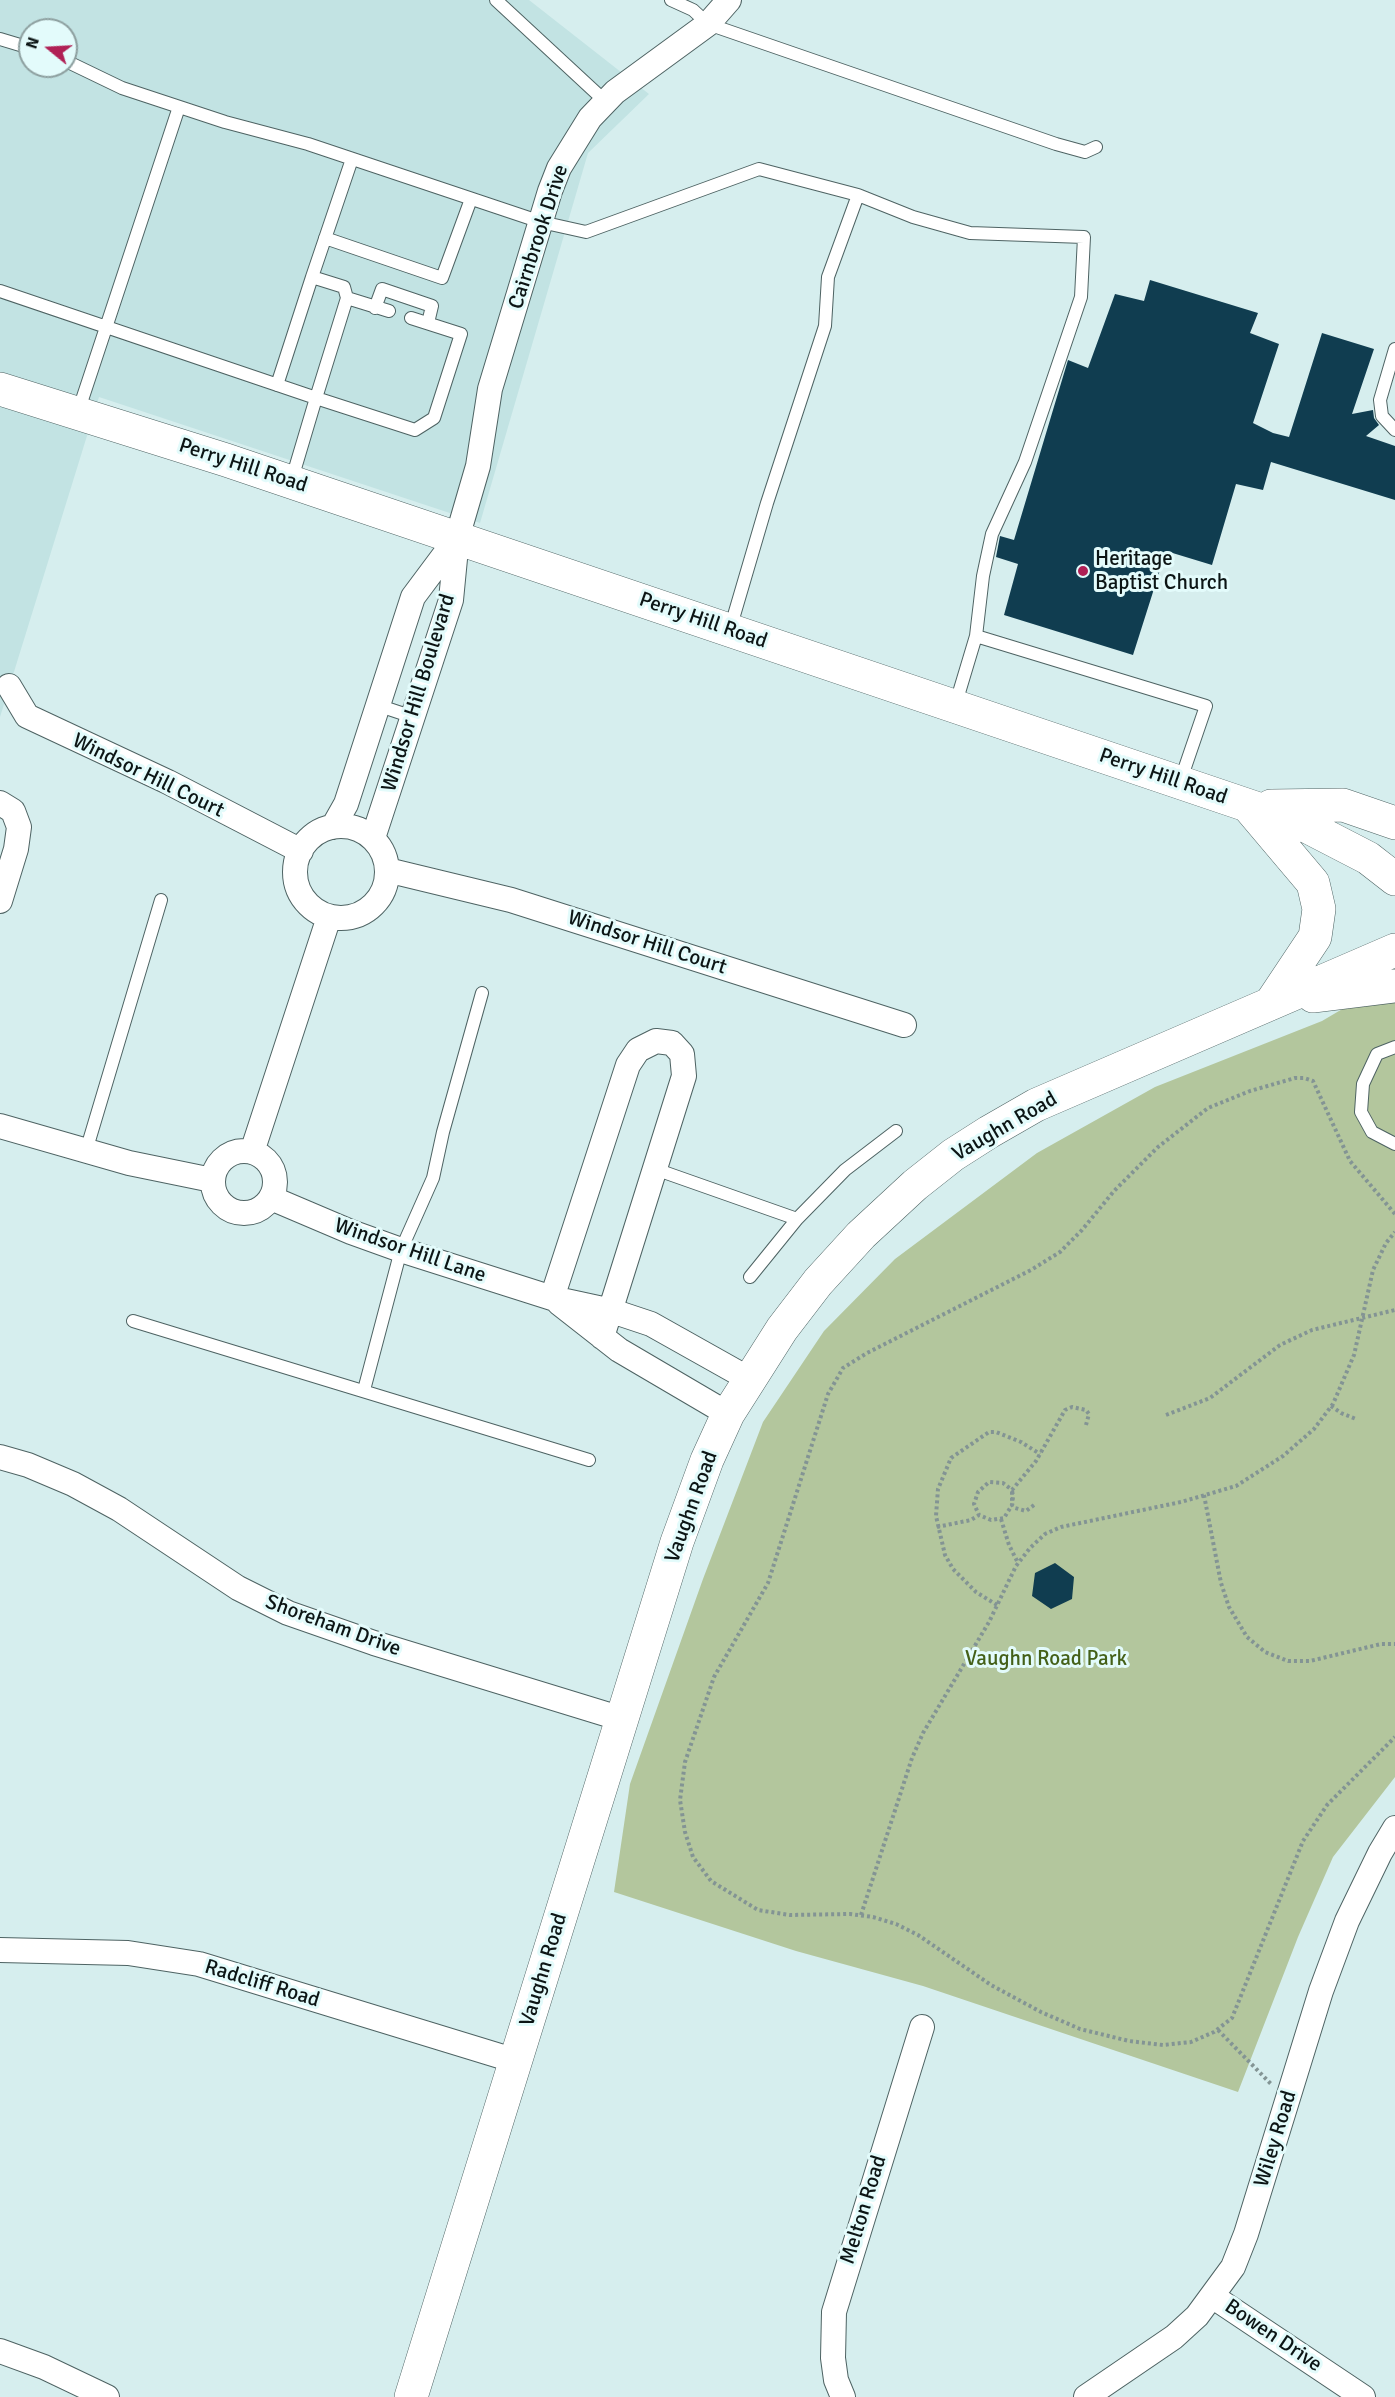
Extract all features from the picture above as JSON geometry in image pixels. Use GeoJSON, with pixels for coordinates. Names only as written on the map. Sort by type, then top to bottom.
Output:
{"type":"FeatureCollection","features":[{"type":"Feature","properties":{"kind":"main road","name":"Perry Hill Road"},"geometry":{"type":"LineString","coordinates":[[0,389],[291,482],[1248,806],[1310,828],[1368,858],[1395,879]]}},
{"type":"Feature","properties":{"kind":"main road"},"geometry":{"type":"LineString","coordinates":[[1248,806],[1343,805],[1395,823]]}},
{"type":"Feature","properties":{"kind":"main road"},"geometry":{"type":"LineString","coordinates":[[1248,806],[1313,883],[1319,909],[1315,938],[1273,1002]]}},
{"type":"Feature","properties":{"kind":"main road","name":"Vaughn Road"},"geometry":{"type":"LineString","coordinates":[[411,2397],[677,1542],[707,1460],[728,1414],[782,1329],[819,1282],[854,1243],[915,1185],[953,1155],[1036,1105],[1395,950]]}},
{"type":"Feature","properties":{"kind":"main road"},"geometry":{"type":"LineString","coordinates":[[1273,1002],[1395,986]]}},
{"type":"Feature","properties":{"kind":"street","name":"Cairnbrook Drive"},"geometry":{"type":"LineString","coordinates":[[457,538],[478,466],[490,389],[559,168],[578,135],[615,92],[708,24],[729,0]]}},
{"type":"Feature","properties":{"kind":"street","name":"Windsor Hill Boulevard"},"geometry":{"type":"LineString","coordinates":[[301,852],[315,834],[333,827],[346,804],[413,597],[457,538]]}},
{"type":"Feature","properties":{"kind":"street","name":"Windsor Hill Boulevard"},"geometry":{"type":"LineString","coordinates":[[373,838],[451,600],[457,538]]}},
{"type":"Feature","properties":{"kind":"street","name":"Windsor Hill Court"},"geometry":{"type":"LineString","coordinates":[[4,685],[27,716],[168,782],[301,852]]}},
{"type":"Feature","properties":{"kind":"street"},"geometry":{"type":"LineString","coordinates":[[0,803],[13,811],[19,827],[16,849],[0,901]]}},
{"type":"Feature","properties":{"kind":"street"},"geometry":{"type":"LineString","coordinates":[[301,852],[296,861],[295,878],[300,893],[309,906],[329,917],[345,918],[360,914],[374,905],[385,886],[387,870],[382,851],[373,838],[360,829],[346,826],[333,827]]}},
{"type":"Feature","properties":{"kind":"street","name":"Windsor Hill Court"},"geometry":{"type":"LineString","coordinates":[[387,870],[511,900],[904,1025]]}},
{"type":"Feature","properties":{"kind":"street"},"geometry":{"type":"LineString","coordinates":[[252,1152],[329,917]]}},
{"type":"Feature","properties":{"kind":"street"},"geometry":{"type":"LineString","coordinates":[[552,1298],[628,1065],[638,1050],[656,1041],[672,1043],[682,1054],[684,1076],[602,1337]]}},
{"type":"Feature","properties":{"kind":"street"},"geometry":{"type":"LineString","coordinates":[[0,1126],[129,1163],[212,1180]]}},
{"type":"Feature","properties":{"kind":"street"},"geometry":{"type":"LineString","coordinates":[[241,1151],[252,1152],[264,1158],[271,1166],[275,1177],[275,1188],[271,1198],[258,1210],[248,1214],[237,1214],[225,1209],[218,1201],[213,1191],[212,1180],[215,1169],[222,1160],[241,1151]]}},
{"type":"Feature","properties":{"kind":"street","name":"Windsor Hill Lane"},"geometry":{"type":"LineString","coordinates":[[271,1198],[351,1232],[402,1250],[552,1298],[612,1311],[651,1324],[749,1379]]}},
{"type":"Feature","properties":{"kind":"street","name":"Windsor Hill Lane"},"geometry":{"type":"LineString","coordinates":[[552,1298],[619,1350],[728,1414]]}},
{"type":"Feature","properties":{"kind":"street","name":"Shoreham Drive"},"geometry":{"type":"LineString","coordinates":[[0,1457],[73,1484],[119,1509],[238,1588],[288,1613],[374,1643],[622,1719]]}},
{"type":"Feature","properties":{"kind":"street","name":"Wiley Road"},"geometry":{"type":"LineString","coordinates":[[1086,2397],[1174,2337],[1197,2316],[1233,2267],[1246,2234],[1321,1991],[1347,1921],[1380,1853],[1395,1828]]}},
{"type":"Feature","properties":{"kind":"street","name":"Radcliff Road"},"geometry":{"type":"LineString","coordinates":[[0,1950],[128,1953],[199,1964],[516,2061]]}},
{"type":"Feature","properties":{"kind":"street","name":"Melton Road"},"geometry":{"type":"LineString","coordinates":[[843,2397],[836,2380],[833,2358],[834,2312],[922,2027]]}},
{"type":"Feature","properties":{"kind":"street","name":"Bowen Drive"},"geometry":{"type":"LineString","coordinates":[[1212,2296],[1363,2397]]}},
{"type":"Feature","properties":{"kind":"street"},"geometry":{"type":"LineString","coordinates":[[0,2351],[44,2367],[107,2397]]}},
{"type":"Feature","properties":{"kind":"lane"},"geometry":{"type":"LineString","coordinates":[[496,0],[606,102]]}},
{"type":"Feature","properties":{"kind":"lane"},"geometry":{"type":"LineString","coordinates":[[671,0],[693,10],[708,24],[1056,144],[1085,152],[1096,147]]}},
{"type":"Feature","properties":{"kind":"lane"},"geometry":{"type":"LineString","coordinates":[[0,39],[18,44]]}},
{"type":"Feature","properties":{"kind":"lane"},"geometry":{"type":"LineString","coordinates":[[78,67],[122,88],[225,122],[308,144],[541,222],[586,232],[759,169],[858,195],[914,218],[970,234],[1084,237],[1081,297],[1025,462],[992,534],[983,576],[976,636],[955,707]]}},
{"type":"Feature","properties":{"kind":"lane"},"geometry":{"type":"LineString","coordinates":[[77,413],[179,107]]}},
{"type":"Feature","properties":{"kind":"lane"},"geometry":{"type":"LineString","coordinates":[[277,385],[352,159]]}},
{"type":"Feature","properties":{"kind":"lane"},"geometry":{"type":"LineString","coordinates":[[730,631],[767,503],[825,326],[828,278],[858,195]]}},
{"type":"Feature","properties":{"kind":"lane"},"geometry":{"type":"LineString","coordinates":[[325,238],[442,278],[471,199]]}},
{"type":"Feature","properties":{"kind":"lane"},"geometry":{"type":"LineString","coordinates":[[291,482],[347,298],[344,287],[312,276]]}},
{"type":"Feature","properties":{"kind":"lane"},"geometry":{"type":"LineString","coordinates":[[375,308],[382,290],[432,306],[428,323]]}},
{"type":"Feature","properties":{"kind":"lane"},"geometry":{"type":"LineString","coordinates":[[0,291],[415,430],[434,418],[461,334],[411,318]]}},
{"type":"Feature","properties":{"kind":"lane"},"geometry":{"type":"LineString","coordinates":[[347,298],[389,311]]}},
{"type":"Feature","properties":{"kind":"lane"},"geometry":{"type":"LineString","coordinates":[[1395,349],[1380,400],[1382,416],[1395,430]]}},
{"type":"Feature","properties":{"kind":"lane"},"geometry":{"type":"LineString","coordinates":[[976,636],[1206,706],[1180,783]]}},
{"type":"Feature","properties":{"kind":"lane"},"geometry":{"type":"LineString","coordinates":[[377,705],[413,717]]}},
{"type":"Feature","properties":{"kind":"lane"},"geometry":{"type":"LineString","coordinates":[[86,1151],[161,900]]}},
{"type":"Feature","properties":{"kind":"lane"},"geometry":{"type":"LineString","coordinates":[[364,1390],[402,1250],[433,1178],[443,1132],[482,993]]}},
{"type":"Feature","properties":{"kind":"lane"},"geometry":{"type":"LineString","coordinates":[[1395,1047],[1377,1054],[1363,1084],[1360,1112],[1372,1132],[1395,1144]]}},
{"type":"Feature","properties":{"kind":"lane"},"geometry":{"type":"LineString","coordinates":[[750,1277],[797,1219],[845,1170],[896,1131]]}},
{"type":"Feature","properties":{"kind":"lane"},"geometry":{"type":"LineString","coordinates":[[655,1169],[797,1219]]}},
{"type":"Feature","properties":{"kind":"lane"},"geometry":{"type":"LineString","coordinates":[[133,1321],[589,1460]]}},
{"type":"Feature","properties":{"kind":"path"},"geometry":{"type":"LineString","coordinates":[[1395,1214],[1350,1161],[1313,1081],[1295,1078],[1250,1091],[1208,1108],[1158,1147],[1114,1191],[1082,1230],[1060,1252],[1031,1270],[867,1353],[843,1368],[828,1394],[768,1583],[714,1677],[685,1762],[680,1800],[685,1832],[693,1857],[711,1881],[758,1910],[790,1915],[861,1915],[896,1924],[918,1935],[991,1985],[1041,2012],[1080,2029],[1129,2041],[1163,2045],[1191,2042],[1218,2030],[1232,2018],[1303,1841],[1327,1805],[1395,1737]]}},
{"type":"Feature","properties":{"kind":"path"},"geometry":{"type":"LineString","coordinates":[[861,1915],[912,1758],[923,1733],[997,1605],[1018,1563],[1045,1534],[1061,1527],[1236,1486],[1283,1456],[1314,1429],[1331,1406],[1354,1355],[1373,1270],[1386,1243],[1395,1232]]}},
{"type":"Feature","properties":{"kind":"path"},"geometry":{"type":"LineString","coordinates":[[1166,1415],[1210,1398],[1280,1345],[1312,1330],[1395,1310]]}},
{"type":"Feature","properties":{"kind":"path"},"geometry":{"type":"LineString","coordinates":[[1331,1406],[1356,1419]]}},
{"type":"Feature","properties":{"kind":"path"},"geometry":{"type":"LineString","coordinates":[[1012,1490],[1008,1485],[996,1482],[983,1486],[975,1497],[974,1504],[979,1515],[991,1520],[1004,1518],[1012,1504],[1012,1490],[1040,1454],[1065,1410],[1072,1407],[1086,1410],[1089,1414],[1086,1425]]}},
{"type":"Feature","properties":{"kind":"path"},"geometry":{"type":"LineString","coordinates":[[997,1605],[976,1592],[953,1569],[945,1555],[937,1527],[938,1489],[946,1466],[957,1452],[989,1432],[996,1432],[1021,1442],[1040,1454]]}},
{"type":"Feature","properties":{"kind":"path"},"geometry":{"type":"LineString","coordinates":[[1204,1495],[1221,1583],[1229,1607],[1247,1637],[1264,1652],[1288,1661],[1310,1661],[1381,1644],[1395,1644]]}},
{"type":"Feature","properties":{"kind":"path"},"geometry":{"type":"LineString","coordinates":[[1012,1504],[1020,1511],[1031,1509],[1034,1505]]}},
{"type":"Feature","properties":{"kind":"path"},"geometry":{"type":"LineString","coordinates":[[937,1527],[971,1520],[979,1515]]}},
{"type":"Feature","properties":{"kind":"path"},"geometry":{"type":"LineString","coordinates":[[1001,1519],[1008,1545],[1018,1563]]}},
{"type":"Feature","properties":{"kind":"path"},"geometry":{"type":"LineString","coordinates":[[1218,2030],[1287,2101]]}},
{"type":"Feature","properties":{"kind":"shaded area"},"geometry":{"type":"Polygon","coordinates":[[[0,0],[529,0],[649,94],[588,153],[480,523],[99,397],[0,717],[0,0]]]}},
{"type":"Feature","properties":{"kind":"green space","name":"Vaughn Road Park"},"geometry":{"type":"Polygon","coordinates":[[[1395,978],[1395,1777],[1333,1857],[1298,1937],[1238,2092],[923,1986],[796,1951],[614,1892],[630,1784],[703,1579],[763,1422],[824,1331],[895,1259],[1037,1153],[1155,1087],[1322,1021],[1395,978]]]}},
{"type":"Feature","properties":{"kind":"building","name":"Heritage Baptist Church"},"geometry":{"type":"Polygon","coordinates":[[[1150,280],[1258,313],[1250,333],[1279,344],[1253,423],[1273,433],[1289,437],[1322,333],[1374,349],[1352,414],[1373,410],[1374,418],[1379,425],[1366,436],[1395,446],[1395,500],[1271,462],[1263,490],[1236,484],[1212,565],[1166,551],[1133,655],[1004,615],[1018,564],[996,557],[1000,536],[1014,540],[1068,360],[1088,368],[1115,294],[1144,301],[1150,280]]]}},
{"type":"Feature","properties":{"kind":"building"},"geometry":{"type":"Polygon","coordinates":[[[1055,1563],[1074,1577],[1072,1599],[1051,1609],[1032,1596],[1035,1573],[1055,1563]]]}},
{"type":"Feature","properties":{"kind":"place","name":"Heritage Baptist Church"},"geometry":{"type":"Point","coordinates":[1083,571]}}]}
